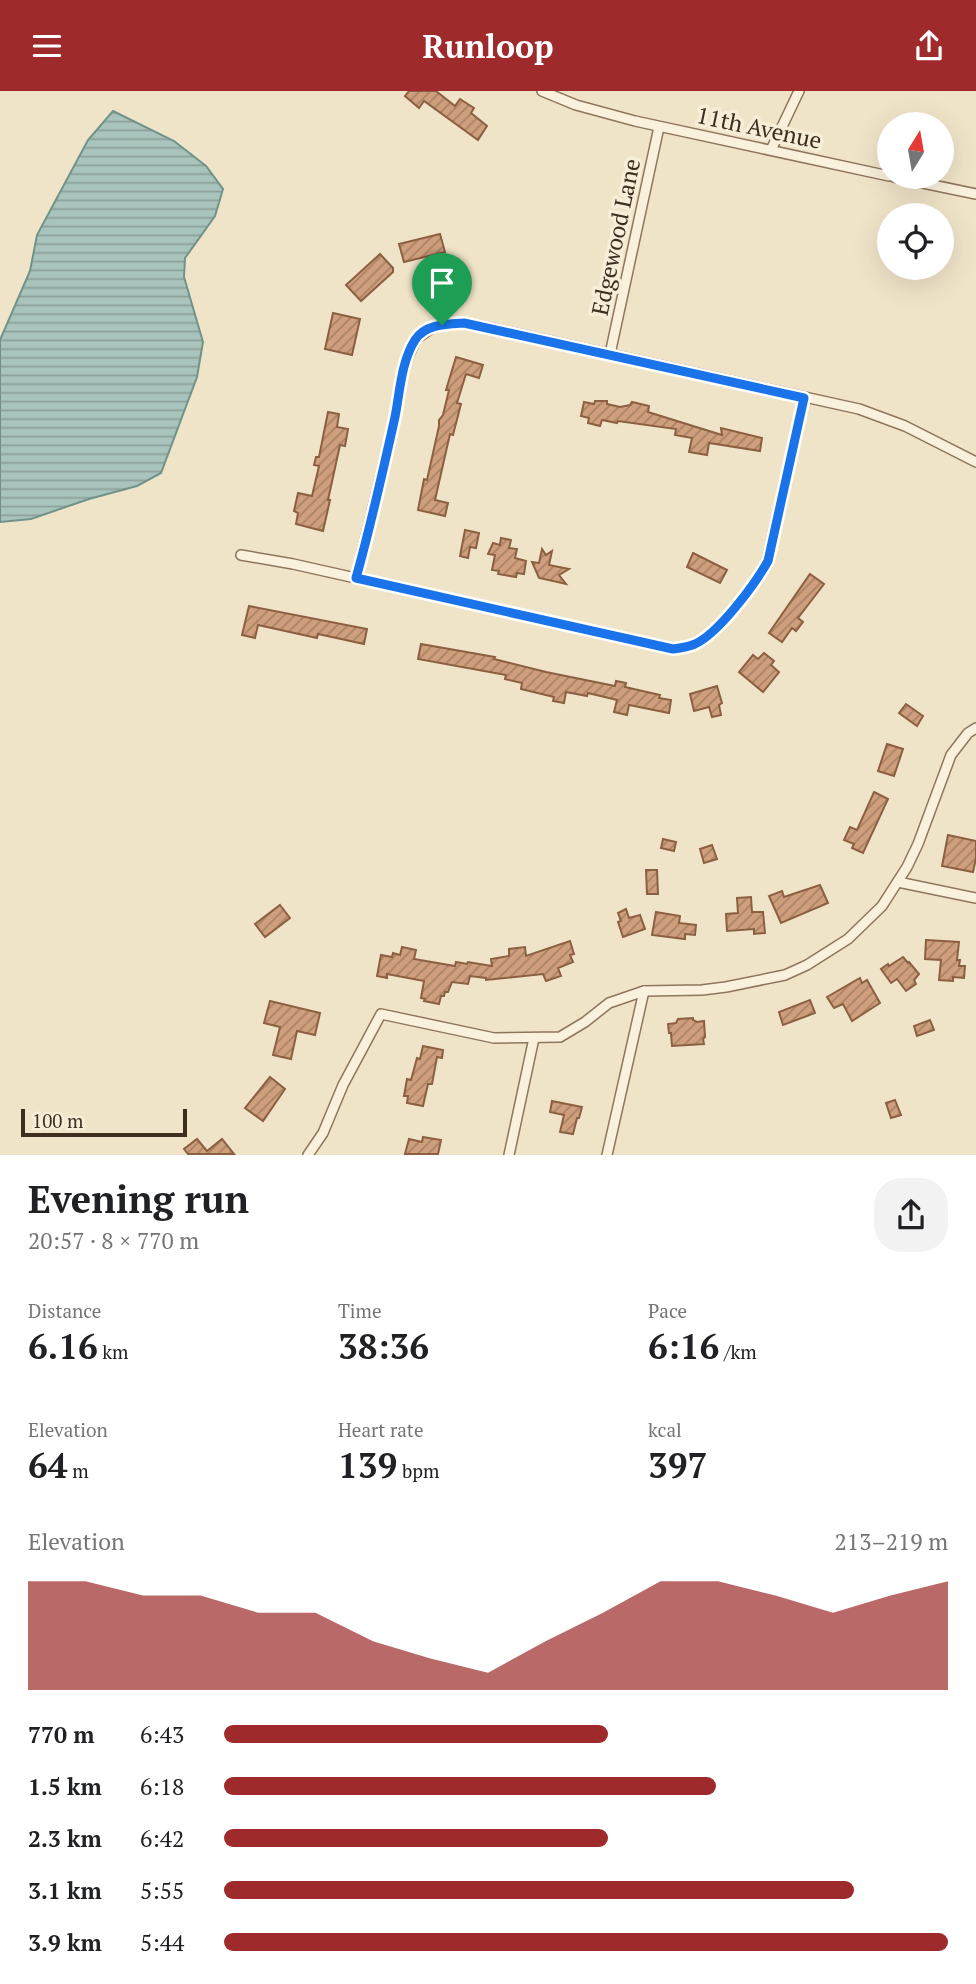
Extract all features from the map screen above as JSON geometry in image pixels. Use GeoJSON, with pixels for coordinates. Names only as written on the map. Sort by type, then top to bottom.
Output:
{"type":"FeatureCollection","features":[{"type":"Feature","properties":{"kind":"street","name":"11th Avenue"},"geometry":{"type":"LineString","coordinates":[[542,91],[576,105],[659,127],[877,173]]}},
{"type":"Feature","properties":{"kind":"street"},"geometry":{"type":"LineString","coordinates":[[771,150],[799,91]]}},
{"type":"Feature","properties":{"kind":"street","name":"Edgewood Lane"},"geometry":{"type":"LineString","coordinates":[[610,354],[659,127]]}},
{"type":"Feature","properties":{"kind":"street","name":"11th Avenue"},"geometry":{"type":"LineString","coordinates":[[953,189],[976,194]]}},
{"type":"Feature","properties":{"kind":"street"},"geometry":{"type":"LineString","coordinates":[[356,578],[395,417],[404,366],[416,339],[422,333],[442,325],[464,323],[859,409],[894,422],[976,462]]}},
{"type":"Feature","properties":{"kind":"street"},"geometry":{"type":"LineString","coordinates":[[241,555],[293,564],[673,649],[696,644],[716,629],[760,576],[768,561],[804,398]]}},
{"type":"Feature","properties":{"kind":"street"},"geometry":{"type":"LineString","coordinates":[[308,1154],[323,1133],[343,1085],[381,1014],[494,1038],[560,1037],[609,1003],[644,991],[702,990],[785,975],[829,952],[848,939],[882,906],[898,883],[918,844],[951,755],[968,733],[976,728]]}},
{"type":"Feature","properties":{"kind":"street"},"geometry":{"type":"LineString","coordinates":[[898,883],[976,898]]}},
{"type":"Feature","properties":{"kind":"street"},"geometry":{"type":"LineString","coordinates":[[607,1154],[644,991]]}},
{"type":"Feature","properties":{"kind":"street"},"geometry":{"type":"LineString","coordinates":[[509,1154],[534,1038]]}},
{"type":"Feature","properties":{"kind":"water"},"geometry":{"type":"Polygon","coordinates":[[[113,111],[174,141],[206,166],[223,189],[215,216],[185,258],[184,277],[203,342],[197,377],[161,473],[137,486],[31,519],[0,522],[0,340],[30,271],[37,235],[88,140],[113,111]]]}},
{"type":"Feature","properties":{"kind":"building"},"geometry":{"type":"Polygon","coordinates":[[[409,91],[436,91],[455,106],[460,99],[474,108],[471,113],[487,126],[478,140],[424,101],[419,108],[405,96],[409,91]]]}},
{"type":"Feature","properties":{"kind":"building"},"geometry":{"type":"Polygon","coordinates":[[[440,234],[445,252],[404,262],[399,244],[440,234]]]}},
{"type":"Feature","properties":{"kind":"building"},"geometry":{"type":"Polygon","coordinates":[[[380,254],[393,268],[393,272],[361,301],[346,285],[380,254]]]}},
{"type":"Feature","properties":{"kind":"building"},"geometry":{"type":"Polygon","coordinates":[[[333,313],[360,319],[352,355],[325,349],[333,313]]]}},
{"type":"Feature","properties":{"kind":"building"},"geometry":{"type":"Polygon","coordinates":[[[456,357],[483,365],[479,378],[466,374],[457,403],[461,404],[453,435],[450,434],[435,500],[448,503],[445,516],[418,510],[456,357]]]}},
{"type":"Feature","properties":{"kind":"building"},"geometry":{"type":"Polygon","coordinates":[[[595,401],[607,401],[607,404],[620,407],[632,402],[649,406],[648,412],[722,435],[721,428],[762,438],[760,451],[709,443],[707,455],[689,452],[692,438],[675,435],[676,429],[618,421],[602,420],[600,426],[588,423],[589,418],[581,416],[584,402],[594,404],[595,401]]]}},
{"type":"Feature","properties":{"kind":"building"},"geometry":{"type":"Polygon","coordinates":[[[328,412],[339,414],[337,427],[348,429],[345,446],[340,445],[323,531],[296,524],[298,513],[294,511],[298,493],[312,496],[319,466],[314,465],[316,457],[319,457],[328,412]]]}},
{"type":"Feature","properties":{"kind":"building"},"geometry":{"type":"Polygon","coordinates":[[[465,530],[479,533],[476,548],[470,547],[468,558],[460,556],[465,530]]]}},
{"type":"Feature","properties":{"kind":"building"},"geometry":{"type":"Polygon","coordinates":[[[501,538],[511,540],[509,548],[517,549],[515,558],[526,561],[524,574],[517,573],[516,577],[498,574],[499,571],[492,570],[495,555],[488,554],[493,543],[500,545],[501,538]]]}},
{"type":"Feature","properties":{"kind":"building"},"geometry":{"type":"Polygon","coordinates":[[[542,549],[546,555],[552,551],[549,565],[569,569],[559,575],[566,584],[539,578],[532,562],[539,563],[542,549]]]}},
{"type":"Feature","properties":{"kind":"building"},"geometry":{"type":"Polygon","coordinates":[[[693,553],[727,570],[720,583],[687,567],[693,553]]]}},
{"type":"Feature","properties":{"kind":"building"},"geometry":{"type":"Polygon","coordinates":[[[810,574],[824,584],[798,618],[803,622],[796,631],[792,628],[782,642],[769,633],[810,574]]]}},
{"type":"Feature","properties":{"kind":"building"},"geometry":{"type":"Polygon","coordinates":[[[249,606],[367,629],[364,644],[318,634],[317,638],[258,625],[255,638],[242,635],[249,606]]]}},
{"type":"Feature","properties":{"kind":"building"},"geometry":{"type":"Polygon","coordinates":[[[421,644],[495,657],[494,659],[546,672],[615,686],[616,681],[626,683],[625,687],[671,700],[669,713],[629,705],[627,715],[614,712],[617,700],[588,693],[587,696],[566,692],[564,703],[553,701],[554,697],[521,689],[522,683],[505,679],[506,675],[418,659],[421,644]]]}},
{"type":"Feature","properties":{"kind":"building"},"geometry":{"type":"Polygon","coordinates":[[[764,653],[774,661],[771,665],[779,672],[763,692],[739,672],[753,655],[758,659],[764,653]]]}},
{"type":"Feature","properties":{"kind":"building"},"geometry":{"type":"Polygon","coordinates":[[[717,686],[722,703],[719,705],[721,715],[712,717],[709,707],[694,711],[690,694],[717,686]]]}},
{"type":"Feature","properties":{"kind":"building"},"geometry":{"type":"Polygon","coordinates":[[[906,704],[923,716],[917,726],[899,713],[906,704]]]}},
{"type":"Feature","properties":{"kind":"building"},"geometry":{"type":"Polygon","coordinates":[[[887,744],[903,749],[894,776],[878,771],[887,744]]]}},
{"type":"Feature","properties":{"kind":"building"},"geometry":{"type":"Polygon","coordinates":[[[874,792],[888,799],[863,853],[852,848],[854,844],[844,840],[850,827],[857,830],[874,792]]]}},
{"type":"Feature","properties":{"kind":"building"},"geometry":{"type":"Polygon","coordinates":[[[948,835],[976,841],[973,872],[942,866],[948,835]]]}},
{"type":"Feature","properties":{"kind":"building"},"geometry":{"type":"Polygon","coordinates":[[[663,839],[676,842],[674,851],[661,848],[663,839]]]}},
{"type":"Feature","properties":{"kind":"building"},"geometry":{"type":"Polygon","coordinates":[[[712,845],[717,859],[704,863],[700,849],[712,845]]]}},
{"type":"Feature","properties":{"kind":"building"},"geometry":{"type":"Polygon","coordinates":[[[646,870],[657,870],[658,894],[647,894],[646,870]]]}},
{"type":"Feature","properties":{"kind":"building"},"geometry":{"type":"Polygon","coordinates":[[[820,885],[828,903],[781,923],[769,896],[782,891],[784,897],[820,885]]]}},
{"type":"Feature","properties":{"kind":"building"},"geometry":{"type":"Polygon","coordinates":[[[751,897],[752,912],[763,912],[765,933],[754,934],[754,929],[727,931],[726,914],[738,913],[737,898],[751,897]]]}},
{"type":"Feature","properties":{"kind":"building"},"geometry":{"type":"Polygon","coordinates":[[[280,905],[290,918],[265,937],[255,924],[280,905]]]}},
{"type":"Feature","properties":{"kind":"building"},"geometry":{"type":"Polygon","coordinates":[[[626,909],[629,918],[640,915],[645,929],[623,937],[618,913],[626,909]]]}},
{"type":"Feature","properties":{"kind":"building"},"geometry":{"type":"Polygon","coordinates":[[[656,912],[680,916],[679,923],[696,925],[695,935],[685,934],[685,939],[652,935],[656,912]]]}},
{"type":"Feature","properties":{"kind":"building"},"geometry":{"type":"Polygon","coordinates":[[[926,940],[959,942],[957,960],[960,960],[959,966],[965,966],[964,978],[953,977],[953,981],[939,980],[941,960],[925,959],[926,940]]]}},
{"type":"Feature","properties":{"kind":"building"},"geometry":{"type":"Polygon","coordinates":[[[570,941],[574,954],[570,955],[573,962],[558,968],[561,976],[546,981],[543,974],[486,980],[470,976],[468,984],[452,982],[448,992],[441,996],[439,1004],[421,998],[424,981],[387,974],[387,978],[377,976],[381,955],[400,955],[402,947],[416,950],[414,959],[455,966],[456,962],[468,962],[492,966],[491,959],[509,956],[509,949],[525,947],[526,956],[570,941]]]}},
{"type":"Feature","properties":{"kind":"building"},"geometry":{"type":"Polygon","coordinates":[[[903,957],[919,974],[914,980],[916,984],[906,991],[897,979],[891,983],[881,969],[903,957]]]}},
{"type":"Feature","properties":{"kind":"building"},"geometry":{"type":"Polygon","coordinates":[[[860,978],[862,983],[867,980],[880,1003],[852,1021],[843,1004],[834,1008],[827,997],[860,978]]]}},
{"type":"Feature","properties":{"kind":"building"},"geometry":{"type":"Polygon","coordinates":[[[810,1000],[815,1013],[783,1025],[779,1012],[810,1000]]]}},
{"type":"Feature","properties":{"kind":"building"},"geometry":{"type":"Polygon","coordinates":[[[270,1001],[320,1013],[315,1035],[297,1031],[291,1059],[273,1055],[280,1027],[264,1023],[270,1001]]]}},
{"type":"Feature","properties":{"kind":"building"},"geometry":{"type":"Polygon","coordinates":[[[693,1018],[697,1022],[704,1021],[704,1044],[672,1046],[668,1024],[676,1023],[678,1019],[693,1018]]]}},
{"type":"Feature","properties":{"kind":"building"},"geometry":{"type":"Polygon","coordinates":[[[930,1020],[934,1030],[917,1036],[914,1026],[930,1020]]]}},
{"type":"Feature","properties":{"kind":"building"},"geometry":{"type":"Polygon","coordinates":[[[423,1046],[443,1050],[442,1058],[437,1057],[432,1084],[428,1084],[423,1106],[407,1103],[408,1096],[404,1096],[407,1079],[411,1080],[423,1046]]]}},
{"type":"Feature","properties":{"kind":"building"},"geometry":{"type":"Polygon","coordinates":[[[270,1077],[285,1089],[263,1121],[245,1108],[270,1077]]]}},
{"type":"Feature","properties":{"kind":"building"},"geometry":{"type":"Polygon","coordinates":[[[895,1100],[901,1115],[891,1118],[886,1103],[895,1100]]]}},
{"type":"Feature","properties":{"kind":"building"},"geometry":{"type":"Polygon","coordinates":[[[552,1101],[582,1107],[573,1134],[560,1132],[564,1115],[550,1112],[552,1101]]]}},
{"type":"Feature","properties":{"kind":"building"},"geometry":{"type":"Polygon","coordinates":[[[423,1137],[441,1140],[438,1154],[405,1154],[409,1139],[422,1142],[423,1137]]]}},
{"type":"Feature","properties":{"kind":"building"},"geometry":{"type":"Polygon","coordinates":[[[197,1139],[207,1151],[222,1139],[234,1154],[188,1154],[184,1149],[197,1139]]]}},
{"type":"Feature","properties":{"kind":"route"},"geometry":{"type":"LineString","coordinates":[[464,323],[496,329],[804,398],[768,561],[760,576],[716,629],[696,644],[673,649],[356,578],[395,417],[404,366],[416,339],[433,327],[442,325],[464,323]]}}]}
